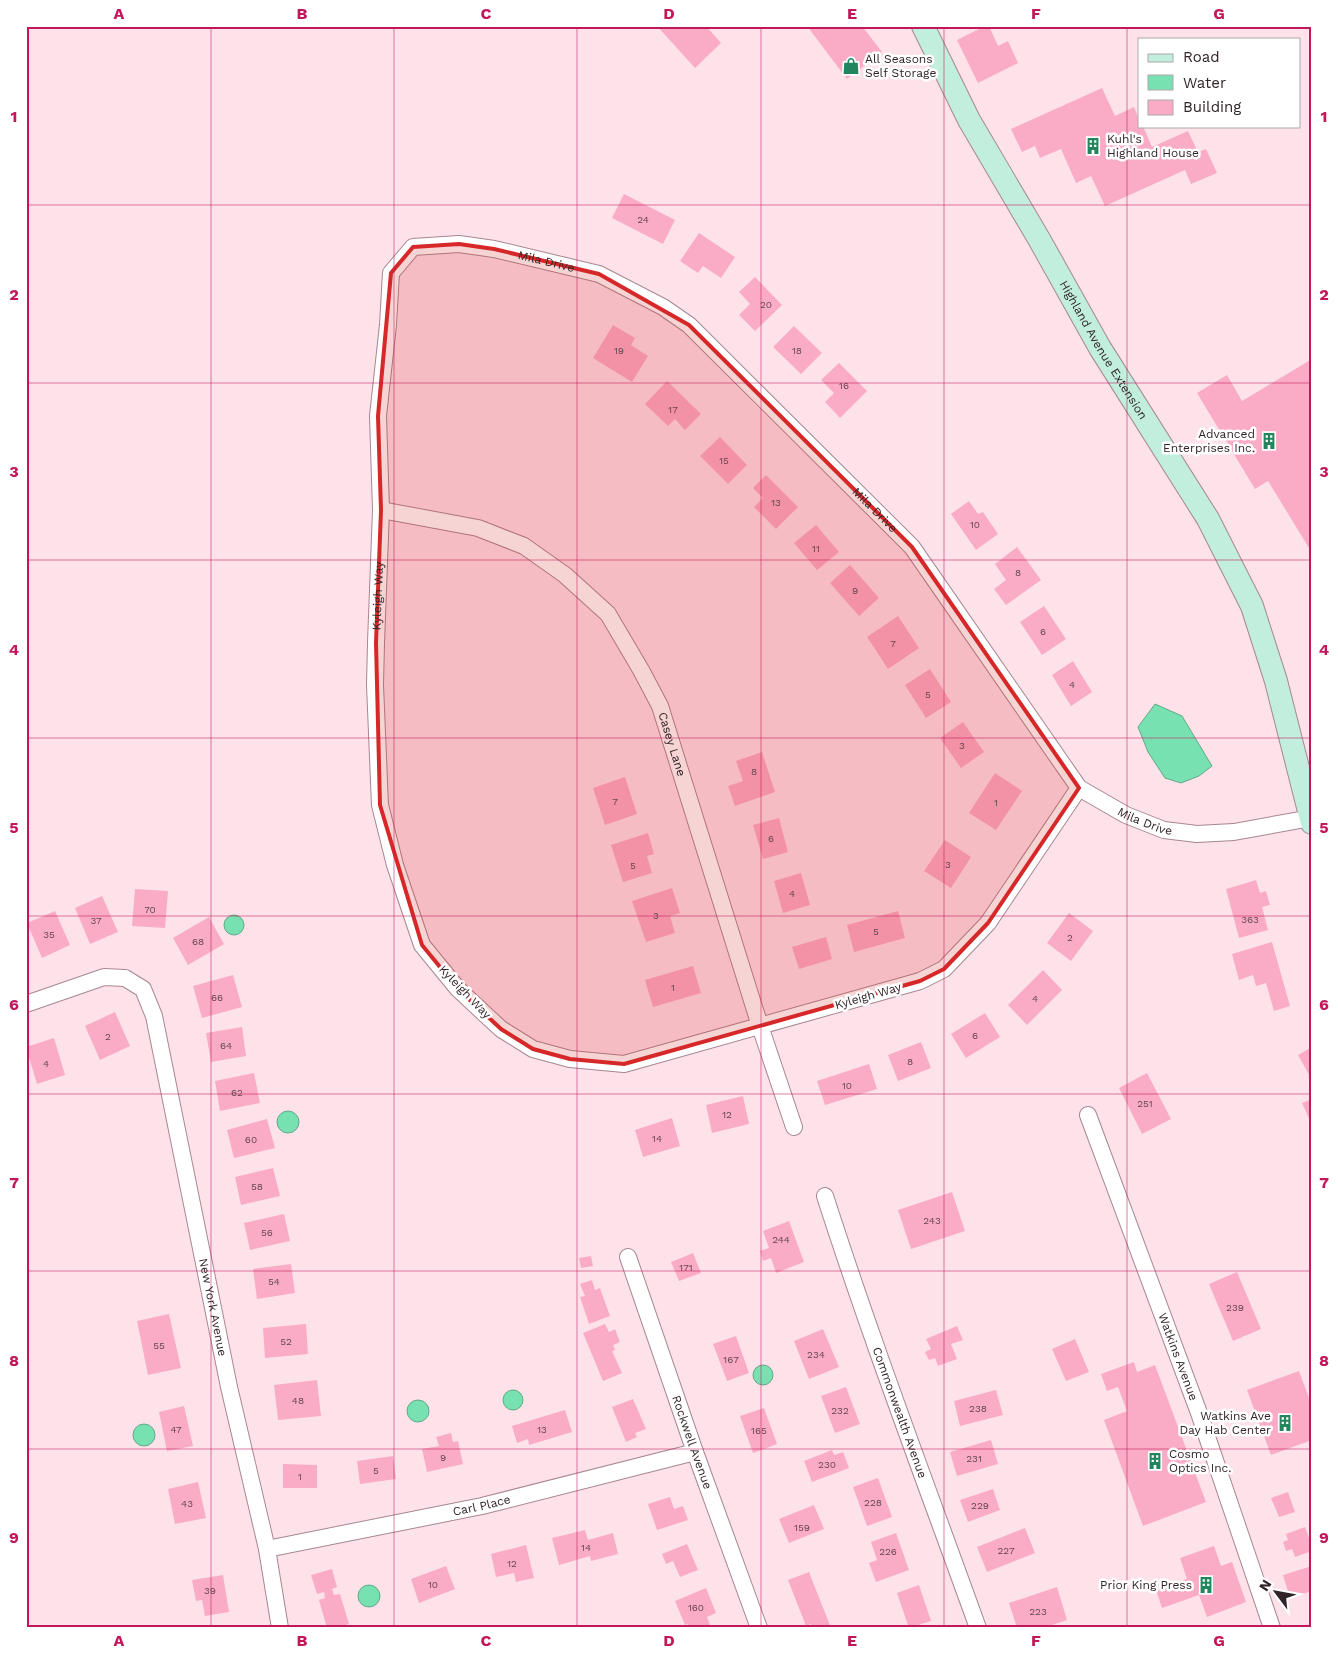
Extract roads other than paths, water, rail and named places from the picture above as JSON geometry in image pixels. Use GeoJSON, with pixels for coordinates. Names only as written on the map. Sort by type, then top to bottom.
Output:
{"type":"FeatureCollection","features":[{"type":"Feature","properties":{"kind":"street","name":"Highland Avenue Extension"},"geometry":{"type":"LineString","coordinates":[[923,26],[969,120],[1100,348],[1208,518],[1252,606],[1276,680],[1311,820]]}},
{"type":"Feature","properties":{"kind":"street","name":"Mila Drive"},"geometry":{"type":"LineString","coordinates":[[391,273],[413,247],[458,244],[494,249],[599,274],[663,307],[689,325],[912,547],[1079,788],[1126,815],[1164,830],[1196,834],[1234,832],[1311,820]]}},
{"type":"Feature","properties":{"kind":"street","name":"Kyleigh Way"},"geometry":{"type":"LineString","coordinates":[[391,273],[388,325],[378,416],[382,510],[376,644],[380,805],[395,865],[422,945],[458,989],[501,1029],[533,1050],[570,1059],[624,1064],[920,981],[944,969],[988,923],[1079,788]]}},
{"type":"Feature","properties":{"kind":"street","name":"Casey Lane"},"geometry":{"type":"LineString","coordinates":[[382,510],[478,528],[524,546],[565,575],[608,614],[660,706],[760,1026],[794,1127]]}},
{"type":"Feature","properties":{"kind":"street","name":"New York Avenue"},"geometry":{"type":"LineString","coordinates":[[26,1004],[104,977],[125,978],[143,989],[154,1016],[229,1387],[267,1549],[280,1628]]}},
{"type":"Feature","properties":{"kind":"street","name":"Watkins Avenue"},"geometry":{"type":"LineString","coordinates":[[1088,1115],[1199,1413],[1272,1628]]}},
{"type":"Feature","properties":{"kind":"street","name":"Commonwealth Avenue"},"geometry":{"type":"LineString","coordinates":[[825,1196],[846,1262],[978,1628]]}},
{"type":"Feature","properties":{"kind":"street","name":"Rockwell Avenue"},"geometry":{"type":"LineString","coordinates":[[628,1256],[695,1452],[759,1628]]}},
{"type":"Feature","properties":{"kind":"street","name":"Carl Place"},"geometry":{"type":"LineString","coordinates":[[267,1549],[482,1506],[695,1452]]}},
{"type":"Feature","properties":{"kind":"water"},"geometry":{"type":"Polygon","coordinates":[[[1155,704],[1182,716],[1212,766],[1199,776],[1181,783],[1165,778],[1148,752],[1138,727],[1155,704]]]}},
{"type":"Feature","properties":{"kind":"water"},"geometry":{"type":"Polygon","coordinates":[[[234,915],[241,918],[244,925],[241,932],[234,935],[227,932],[224,925],[227,918],[234,915]]]}},
{"type":"Feature","properties":{"kind":"water"},"geometry":{"type":"Polygon","coordinates":[[[288,1111],[296,1114],[299,1122],[296,1130],[288,1133],[280,1130],[277,1122],[280,1114],[288,1111]]]}},
{"type":"Feature","properties":{"kind":"water"},"geometry":{"type":"Polygon","coordinates":[[[763,1365],[770,1368],[773,1375],[770,1382],[763,1385],[756,1382],[753,1375],[756,1368],[763,1365]]]}},
{"type":"Feature","properties":{"kind":"water"},"geometry":{"type":"Polygon","coordinates":[[[513,1390],[520,1393],[523,1400],[520,1407],[513,1410],[506,1407],[503,1400],[506,1393],[513,1390]]]}},
{"type":"Feature","properties":{"kind":"water"},"geometry":{"type":"Polygon","coordinates":[[[418,1400],[426,1403],[429,1411],[426,1419],[418,1422],[410,1419],[407,1411],[410,1403],[418,1400]]]}},
{"type":"Feature","properties":{"kind":"water"},"geometry":{"type":"Polygon","coordinates":[[[144,1424],[152,1427],[155,1435],[152,1443],[144,1446],[136,1443],[133,1435],[136,1427],[144,1424]]]}},
{"type":"Feature","properties":{"kind":"water"},"geometry":{"type":"Polygon","coordinates":[[[365,1585],[373,1585],[380,1592],[380,1600],[373,1607],[365,1607],[358,1600],[358,1592],[365,1585]]]}},
{"type":"Feature","properties":{"kind":"place","name":"All Seasons Self Storage"},"geometry":{"type":"Point","coordinates":[851,66]}},
{"type":"Feature","properties":{"kind":"place","name":"Kuhl's Highland House"},"geometry":{"type":"Point","coordinates":[1093,146]}},
{"type":"Feature","properties":{"kind":"place","name":"Advanced Enterprises Inc."},"geometry":{"type":"Point","coordinates":[1269,441]}},
{"type":"Feature","properties":{"kind":"place","name":"Watkins Ave Day Hab Center"},"geometry":{"type":"Point","coordinates":[1285,1423]}},
{"type":"Feature","properties":{"kind":"place","name":"Cosmo Optics Inc."},"geometry":{"type":"Point","coordinates":[1155,1461]}},
{"type":"Feature","properties":{"kind":"place","name":"Prior King Press"},"geometry":{"type":"Point","coordinates":[1206,1585]}}]}
